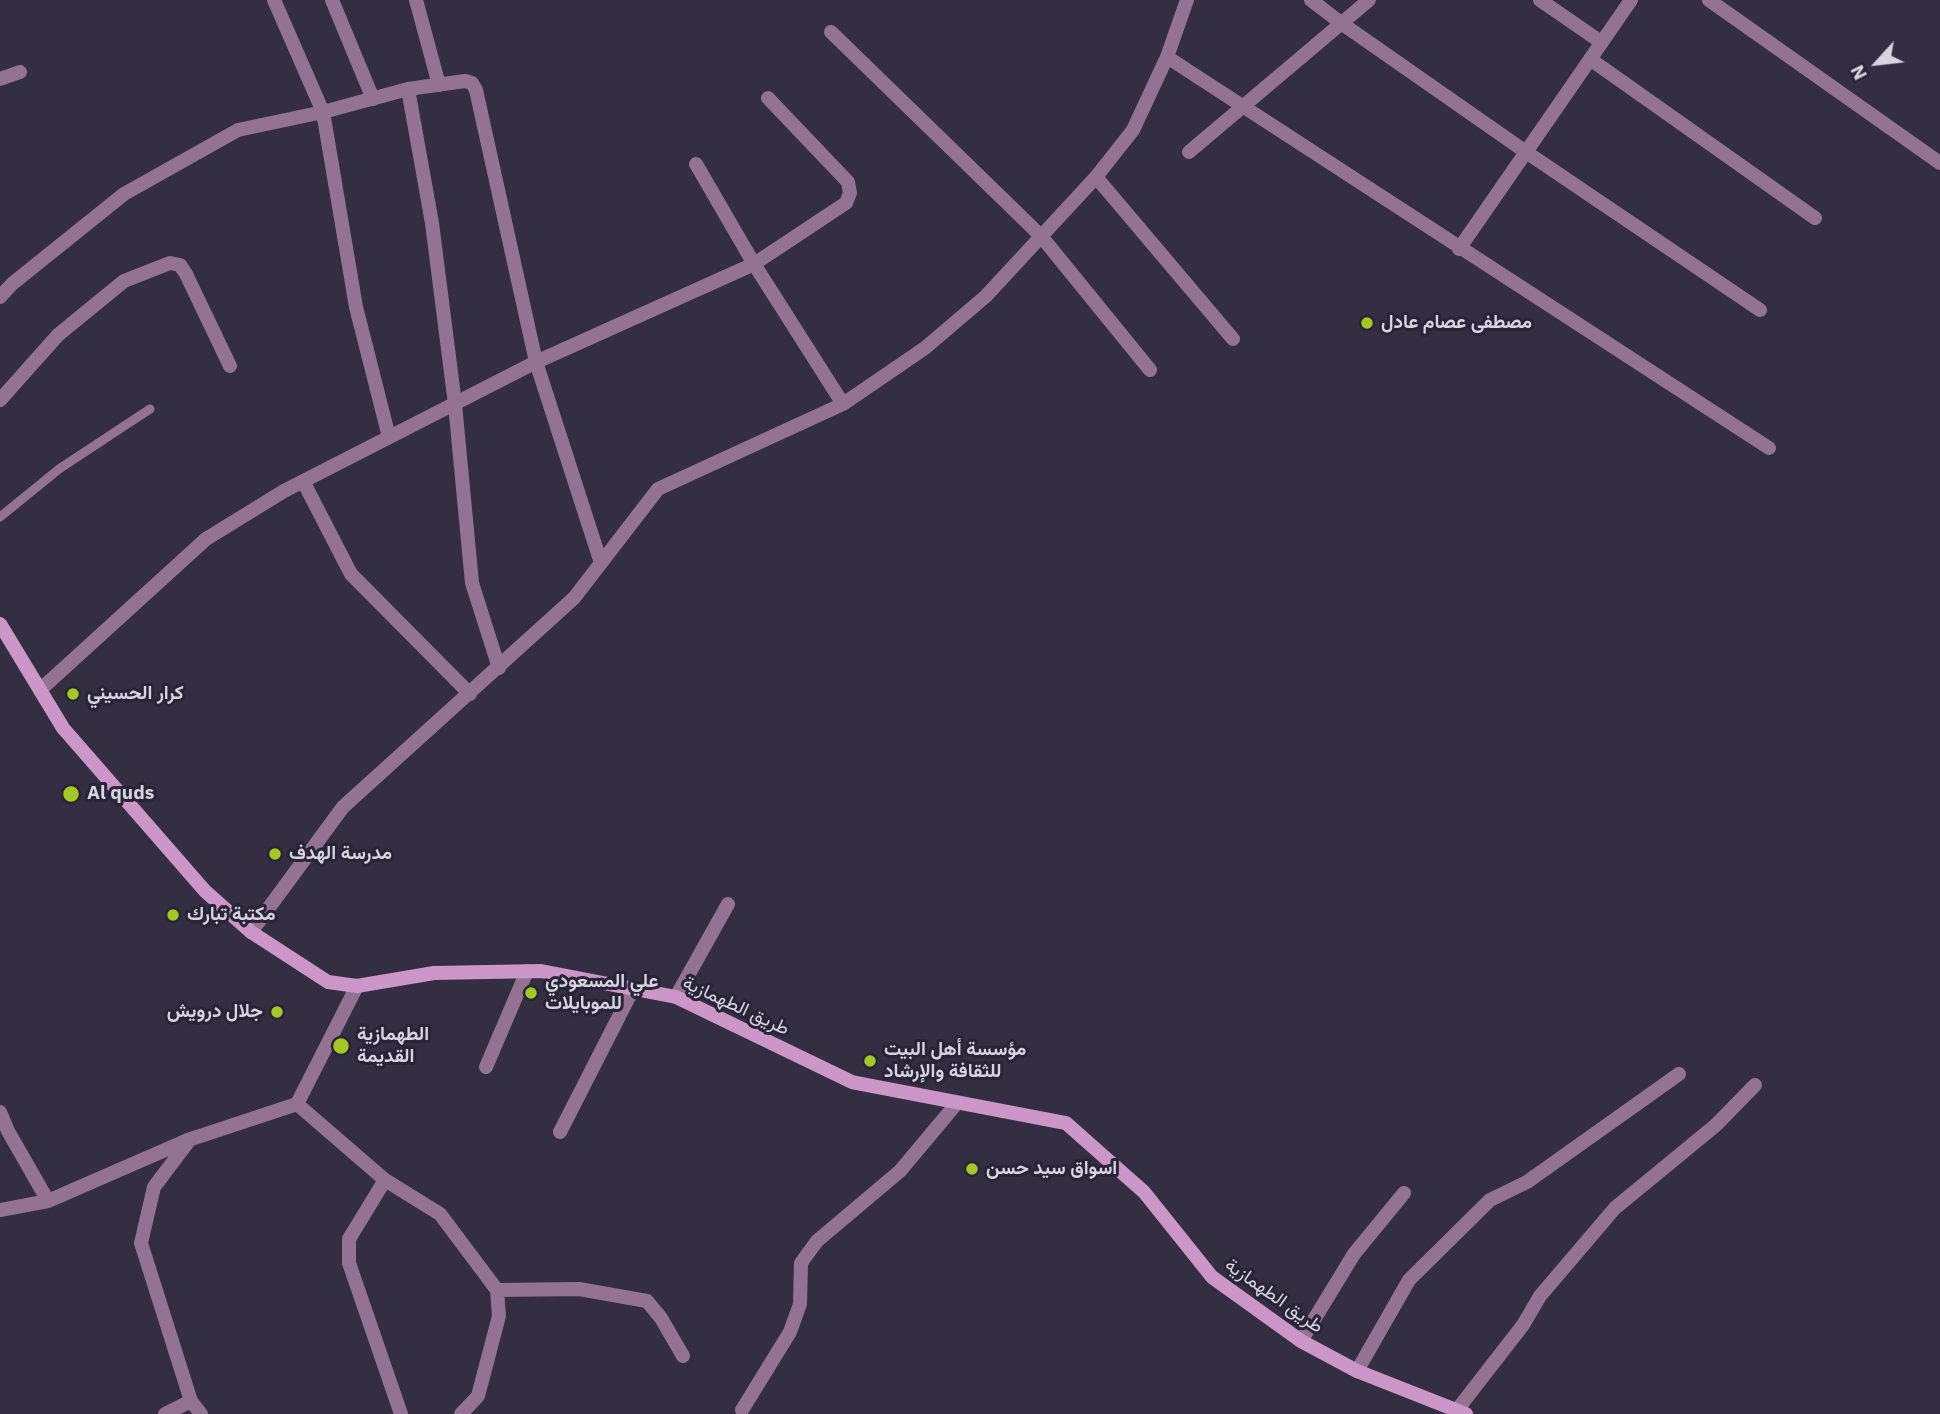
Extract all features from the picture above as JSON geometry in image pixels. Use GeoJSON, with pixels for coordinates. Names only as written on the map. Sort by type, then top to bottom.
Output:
{"type":"FeatureCollection","features":[{"type":"Feature","properties":{"kind":"main road","name":"طريق الطهمازية"},"geometry":{"type":"LineString","coordinates":[[3,634],[63,728],[196,881],[251,932],[328,982],[357,986],[434,972],[541,971],[676,997],[852,1082],[1066,1123],[1144,1192],[1212,1277],[1301,1341],[1357,1371],[1461,1412]]}},
{"type":"Feature","properties":{"kind":"street"},"geometry":{"type":"LineString","coordinates":[[274,0],[323,113],[356,307],[389,438]]}},
{"type":"Feature","properties":{"kind":"street"},"geometry":{"type":"LineString","coordinates":[[332,0],[373,99]]}},
{"type":"Feature","properties":{"kind":"street"},"geometry":{"type":"LineString","coordinates":[[416,0],[439,85]]}},
{"type":"Feature","properties":{"kind":"street"},"geometry":{"type":"LineString","coordinates":[[251,932],[343,807],[575,598],[658,489],[843,404],[925,348],[986,296],[1096,177],[1133,130],[1167,57],[1186,0]]}},
{"type":"Feature","properties":{"kind":"street"},"geometry":{"type":"LineString","coordinates":[[1311,0],[1526,152],[1760,310]]}},
{"type":"Feature","properties":{"kind":"street"},"geometry":{"type":"LineString","coordinates":[[1189,152],[1369,0]]}},
{"type":"Feature","properties":{"kind":"street"},"geometry":{"type":"LineString","coordinates":[[1540,0],[1601,42]]}},
{"type":"Feature","properties":{"kind":"street"},"geometry":{"type":"LineString","coordinates":[[1459,249],[1631,0]]}},
{"type":"Feature","properties":{"kind":"street"},"geometry":{"type":"LineString","coordinates":[[1709,0],[1940,163]]}},
{"type":"Feature","properties":{"kind":"street"},"geometry":{"type":"LineString","coordinates":[[831,32],[1041,236],[1150,370]]}},
{"type":"Feature","properties":{"kind":"street"},"geometry":{"type":"LineString","coordinates":[[1167,57],[1769,448]]}},
{"type":"Feature","properties":{"kind":"street"},"geometry":{"type":"LineString","coordinates":[[1590,59],[1815,218]]}},
{"type":"Feature","properties":{"kind":"street"},"geometry":{"type":"LineString","coordinates":[[0,79],[20,72]]}},
{"type":"Feature","properties":{"kind":"street"},"geometry":{"type":"LineString","coordinates":[[0,297],[124,194],[239,130],[323,113],[408,89],[465,81],[472,83],[476,90],[536,362],[601,563]]}},
{"type":"Feature","properties":{"kind":"street"},"geometry":{"type":"LineString","coordinates":[[408,89],[432,223],[455,404],[472,583],[499,668]]}},
{"type":"Feature","properties":{"kind":"street"},"geometry":{"type":"LineString","coordinates":[[40,690],[206,539],[303,481],[536,362],[754,264],[846,203],[850,193],[848,182],[768,99]]}},
{"type":"Feature","properties":{"kind":"street"},"geometry":{"type":"LineString","coordinates":[[696,164],[754,264],[843,404]]}},
{"type":"Feature","properties":{"kind":"street"},"geometry":{"type":"LineString","coordinates":[[1096,177],[1233,339]]}},
{"type":"Feature","properties":{"kind":"street"},"geometry":{"type":"LineString","coordinates":[[0,400],[58,335],[124,281],[170,263],[180,265],[186,274],[230,366]]}},
{"type":"Feature","properties":{"kind":"street"},"geometry":{"type":"LineString","coordinates":[[303,481],[351,574],[470,694]]}},
{"type":"Feature","properties":{"kind":"street"},"geometry":{"type":"LineString","coordinates":[[676,997],[728,904]]}},
{"type":"Feature","properties":{"kind":"street"},"geometry":{"type":"LineString","coordinates":[[486,1067],[527,971]]}},
{"type":"Feature","properties":{"kind":"street"},"geometry":{"type":"LineString","coordinates":[[0,1210],[48,1201],[188,1140],[297,1104],[357,986]]}},
{"type":"Feature","properties":{"kind":"street"},"geometry":{"type":"LineString","coordinates":[[560,1132],[634,989]]}},
{"type":"Feature","properties":{"kind":"street"},"geometry":{"type":"LineString","coordinates":[[1357,1371],[1409,1280],[1490,1200],[1527,1182],[1679,1074]]}},
{"type":"Feature","properties":{"kind":"street"},"geometry":{"type":"LineString","coordinates":[[1461,1412],[1523,1325],[1540,1296],[1615,1208],[1716,1125],[1755,1084]]}},
{"type":"Feature","properties":{"kind":"street"},"geometry":{"type":"LineString","coordinates":[[742,1410],[790,1332],[800,1304],[801,1263],[817,1241],[900,1171],[957,1103]]}},
{"type":"Feature","properties":{"kind":"street"},"geometry":{"type":"LineString","coordinates":[[297,1104],[385,1180],[440,1214],[497,1290],[499,1316],[478,1396],[461,1414]]}},
{"type":"Feature","properties":{"kind":"street"},"geometry":{"type":"LineString","coordinates":[[0,1112],[48,1201]]}},
{"type":"Feature","properties":{"kind":"street"},"geometry":{"type":"LineString","coordinates":[[188,1140],[153,1187],[141,1243],[191,1401],[201,1414]]}},
{"type":"Feature","properties":{"kind":"street"},"geometry":{"type":"LineString","coordinates":[[385,1180],[349,1239],[349,1263],[401,1414]]}},
{"type":"Feature","properties":{"kind":"street"},"geometry":{"type":"LineString","coordinates":[[1301,1341],[1354,1254],[1404,1193]]}},
{"type":"Feature","properties":{"kind":"street"},"geometry":{"type":"LineString","coordinates":[[497,1290],[579,1289],[647,1301],[661,1318],[683,1356]]}},
{"type":"Feature","properties":{"kind":"street"},"geometry":{"type":"LineString","coordinates":[[165,1414],[191,1401]]}},
{"type":"Feature","properties":{"kind":"lane"},"geometry":{"type":"LineString","coordinates":[[0,517],[60,469],[150,409]]}},
{"type":"Feature","properties":{"kind":"place","name":"مصطفى عصام عادل"},"geometry":{"type":"Point","coordinates":[1367,323]}},
{"type":"Feature","properties":{"kind":"place","name":"كرار الحسيني"},"geometry":{"type":"Point","coordinates":[73,694]}},
{"type":"Feature","properties":{"kind":"place","name":"Al quds"},"geometry":{"type":"Point","coordinates":[71,794]}},
{"type":"Feature","properties":{"kind":"place","name":"مدرسة الهدف"},"geometry":{"type":"Point","coordinates":[275,854]}},
{"type":"Feature","properties":{"kind":"place","name":"مكتبة تبارك"},"geometry":{"type":"Point","coordinates":[173,915]}},
{"type":"Feature","properties":{"kind":"place","name":"علي المسعودي للموبايلات"},"geometry":{"type":"Point","coordinates":[531,993]}},
{"type":"Feature","properties":{"kind":"place","name":"جلال درويش"},"geometry":{"type":"Point","coordinates":[277,1012]}},
{"type":"Feature","properties":{"kind":"place","name":"الطهمازية القديمة"},"geometry":{"type":"Point","coordinates":[341,1046]}},
{"type":"Feature","properties":{"kind":"place","name":"مؤسسة أهل البيت للثقافة والإرشاد"},"geometry":{"type":"Point","coordinates":[870,1061]}},
{"type":"Feature","properties":{"kind":"place","name":"اسواق سيد حسن"},"geometry":{"type":"Point","coordinates":[972,1169]}}]}
